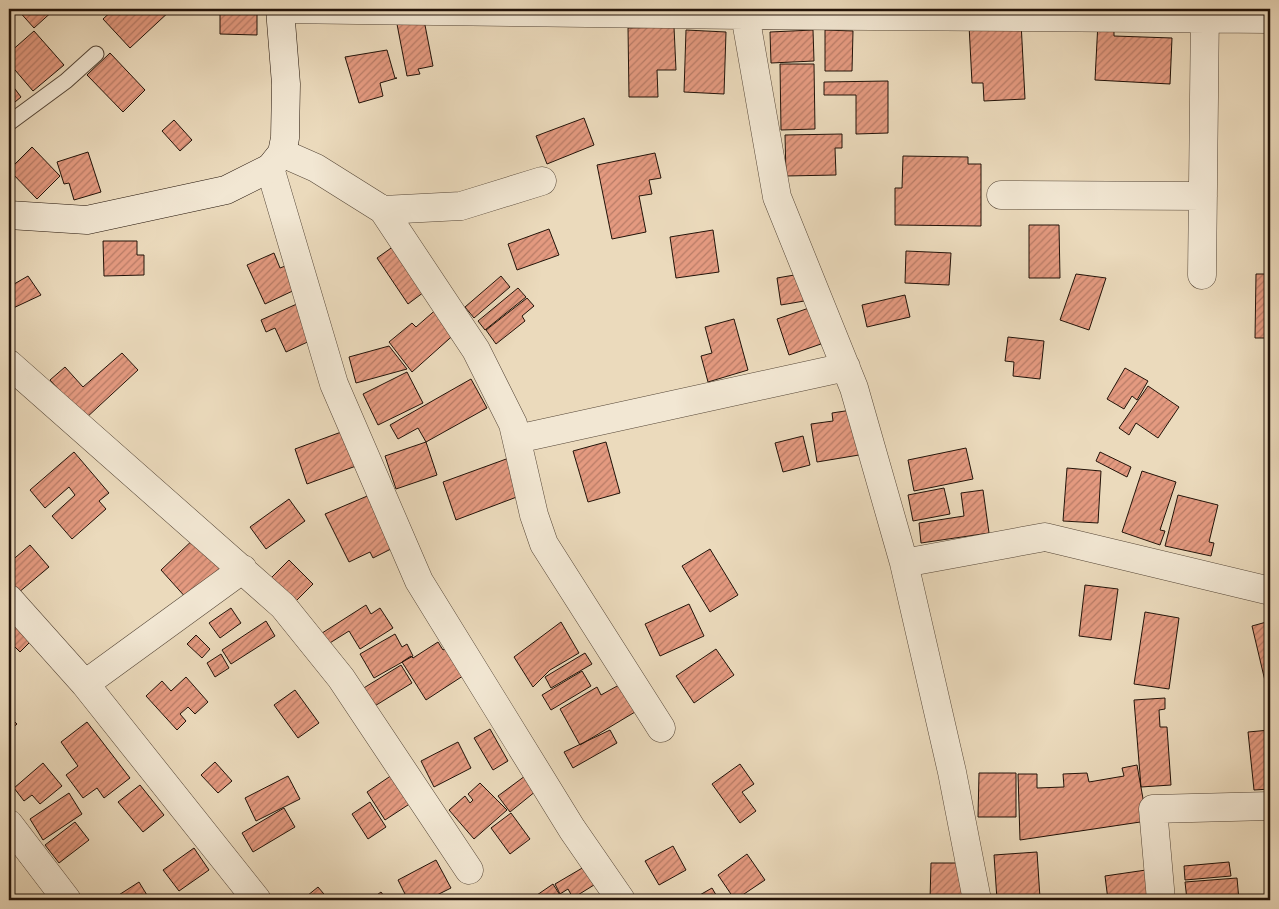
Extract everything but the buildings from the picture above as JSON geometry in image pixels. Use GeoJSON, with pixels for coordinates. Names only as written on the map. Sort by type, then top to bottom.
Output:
{"type":"FeatureCollection","features":[{"type":"Feature","properties":{"kind":"street"},"geometry":{"type":"LineString","coordinates":[[622,900],[572,829],[419,581],[334,384],[276,161],[285,138],[286,84],[280,9],[1205,14],[1270,19]]}},
{"type":"Feature","properties":{"kind":"street"},"geometry":{"type":"LineString","coordinates":[[744,12],[778,197],[854,388],[904,563],[952,772],[977,900]]}},
{"type":"Feature","properties":{"kind":"street"},"geometry":{"type":"LineString","coordinates":[[1202,275],[1205,14]]}},
{"type":"Feature","properties":{"kind":"street"},"geometry":{"type":"LineString","coordinates":[[9,215],[88,220],[226,190],[276,161],[316,168],[383,210],[476,350],[513,424],[534,515],[544,544],[661,728]]}},
{"type":"Feature","properties":{"kind":"street"},"geometry":{"type":"LineString","coordinates":[[383,210],[460,206],[542,181]]}},
{"type":"Feature","properties":{"kind":"street"},"geometry":{"type":"LineString","coordinates":[[1001,194],[1203,196]]}},
{"type":"Feature","properties":{"kind":"street"},"geometry":{"type":"LineString","coordinates":[[9,364],[283,606],[341,678],[469,870]]}},
{"type":"Feature","properties":{"kind":"street"},"geometry":{"type":"LineString","coordinates":[[517,439],[846,367]]}},
{"type":"Feature","properties":{"kind":"street"},"geometry":{"type":"LineString","coordinates":[[904,563],[1045,537],[1270,591]]}},
{"type":"Feature","properties":{"kind":"street"},"geometry":{"type":"LineString","coordinates":[[85,684],[243,569]]}},
{"type":"Feature","properties":{"kind":"street"},"geometry":{"type":"LineString","coordinates":[[9,599],[85,684],[257,900]]}},
{"type":"Feature","properties":{"kind":"street"},"geometry":{"type":"LineString","coordinates":[[1161,900],[1153,809],[1270,806]]}},
{"type":"Feature","properties":{"kind":"street"},"geometry":{"type":"LineString","coordinates":[[9,824],[67,900]]}},
{"type":"Feature","properties":{"kind":"lane"},"geometry":{"type":"LineString","coordinates":[[9,123],[66,81],[96,54]]}}]}
